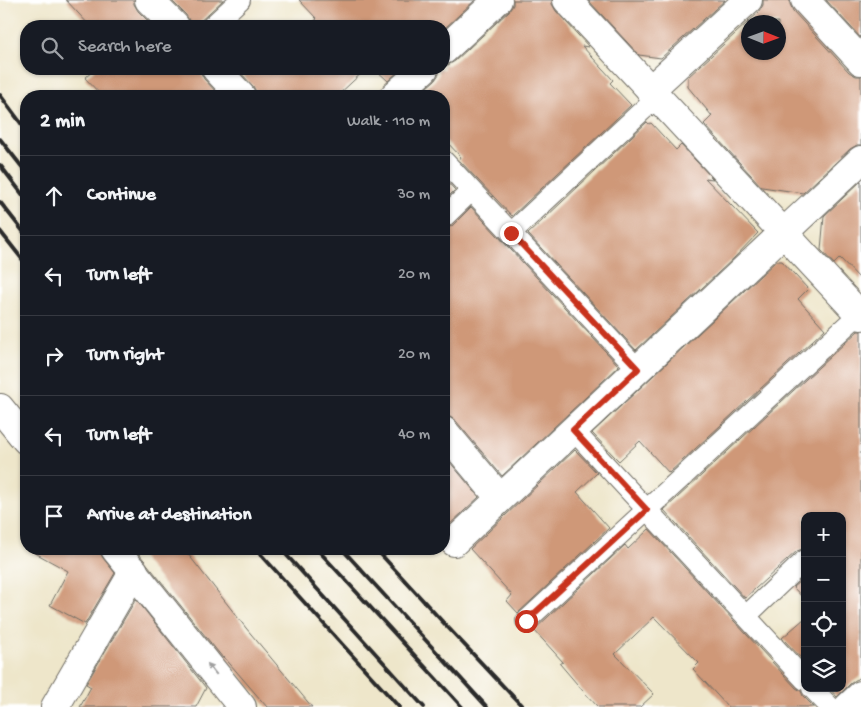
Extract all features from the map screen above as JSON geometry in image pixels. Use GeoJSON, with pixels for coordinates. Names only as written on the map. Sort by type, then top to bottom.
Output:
{"type":"FeatureCollection","features":[{"type":"Feature","properties":{"kind":"street"},"geometry":{"type":"LineString","coordinates":[[149,0],[170,20]]}},
{"type":"Feature","properties":{"kind":"street"},"geometry":{"type":"LineString","coordinates":[[450,44],[498,0]]}},
{"type":"Feature","properties":{"kind":"street"},"geometry":{"type":"LineString","coordinates":[[567,0],[860,315]]}},
{"type":"Feature","properties":{"kind":"street"},"geometry":{"type":"LineString","coordinates":[[654,93],[748,0]]}},
{"type":"Feature","properties":{"kind":"street"},"geometry":{"type":"LineString","coordinates":[[805,0],[861,61]]}},
{"type":"Feature","properties":{"kind":"street"},"geometry":{"type":"LineString","coordinates":[[222,75],[235,90]]}},
{"type":"Feature","properties":{"kind":"street"},"geometry":{"type":"LineString","coordinates":[[401,90],[417,75]]}},
{"type":"Feature","properties":{"kind":"street"},"geometry":{"type":"LineString","coordinates":[[454,542],[861,160]]}},
{"type":"Feature","properties":{"kind":"street"},"geometry":{"type":"LineString","coordinates":[[0,408],[20,433]]}},
{"type":"Feature","properties":{"kind":"street"},"geometry":{"type":"LineString","coordinates":[[450,438],[500,498]]}},
{"type":"Feature","properties":{"kind":"street"},"geometry":{"type":"LineString","coordinates":[[120,555],[242,707]]}},
{"type":"Feature","properties":{"kind":"street"},"geometry":{"type":"LineString","coordinates":[[55,707],[134,571]]}},
{"type":"Feature","properties":{"kind":"street"},"geometry":{"type":"LineString","coordinates":[[848,707],[861,695]]}},
{"type":"Feature","properties":{"kind":"lane"},"geometry":{"type":"LineString","coordinates":[[218,20],[240,0]]}},
{"type":"Feature","properties":{"kind":"lane"},"geometry":{"type":"LineString","coordinates":[[511,233],[654,93]]}},
{"type":"Feature","properties":{"kind":"lane"},"geometry":{"type":"LineString","coordinates":[[450,167],[638,369]]}},
{"type":"Feature","properties":{"kind":"lane"},"geometry":{"type":"LineString","coordinates":[[450,211],[471,190]]}},
{"type":"Feature","properties":{"kind":"lane"},"geometry":{"type":"LineString","coordinates":[[526,621],[860,315]]}},
{"type":"Feature","properties":{"kind":"lane"},"geometry":{"type":"LineString","coordinates":[[573,430],[801,676]]}},
{"type":"Feature","properties":{"kind":"lane"},"geometry":{"type":"LineString","coordinates":[[746,616],[801,564]]}},
{"type":"Feature","properties":{"kind":"lane"},"geometry":{"type":"LineString","coordinates":[[816,692],[830,707]]}},
{"type":"Feature","properties":{"kind":"building"},"geometry":{"type":"Polygon","coordinates":[[[66,0],[134,0],[138,11],[147,20],[84,20],[66,0]]]}},
{"type":"Feature","properties":{"kind":"building"},"geometry":{"type":"Polygon","coordinates":[[[171,0],[223,0],[201,20],[189,20],[171,0]]]}},
{"type":"Feature","properties":{"kind":"building"},"geometry":{"type":"Polygon","coordinates":[[[299,0],[475,0],[450,23],[450,20],[316,20],[317,19],[299,0]]]}},
{"type":"Feature","properties":{"kind":"building"},"geometry":{"type":"Polygon","coordinates":[[[513,0],[552,0],[556,11],[589,47],[582,46],[613,80],[610,83],[631,105],[512,216],[459,160],[461,157],[450,145],[450,90],[424,90],[438,75],[450,75],[450,64],[509,11],[513,5],[513,0]]]}},
{"type":"Feature","properties":{"kind":"building"},"geometry":{"type":"Polygon","coordinates":[[[588,0],[725,0],[661,58],[639,55],[588,0]]]}},
{"type":"Feature","properties":{"kind":"building"},"geometry":{"type":"Polygon","coordinates":[[[763,0],[790,0],[793,11],[849,72],[856,76],[861,76],[861,145],[850,149],[803,193],[762,187],[704,124],[712,116],[688,87],[688,77],[741,28],[741,60],[786,60],[786,15],[756,15],[763,5],[763,0]]]}},
{"type":"Feature","properties":{"kind":"building"},"geometry":{"type":"Polygon","coordinates":[[[826,0],[861,0],[861,38],[826,0]]]}},
{"type":"Feature","properties":{"kind":"building"},"geometry":{"type":"Polygon","coordinates":[[[88,75],[202,75],[214,90],[96,90],[85,78],[88,75]]]}},
{"type":"Feature","properties":{"kind":"building"},"geometry":{"type":"Polygon","coordinates":[[[243,75],[360,75],[343,90],[255,90],[243,75]]]}},
{"type":"Feature","properties":{"kind":"building"},"geometry":{"type":"Polygon","coordinates":[[[382,75],[394,75],[388,81],[382,75]]]}},
{"type":"Feature","properties":{"kind":"building"},"geometry":{"type":"Polygon","coordinates":[[[647,122],[651,123],[676,150],[681,145],[713,179],[705,178],[758,233],[636,350],[528,234],[647,122]]]}},
{"type":"Feature","properties":{"kind":"building"},"geometry":{"type":"Polygon","coordinates":[[[861,181],[861,280],[840,258],[834,264],[821,250],[824,216],[861,181]]]}},
{"type":"Feature","properties":{"kind":"building"},"geometry":{"type":"Polygon","coordinates":[[[450,185],[455,190],[450,195],[450,185]]]}},
{"type":"Feature","properties":{"kind":"building"},"geometry":{"type":"Polygon","coordinates":[[[471,207],[619,366],[502,476],[456,421],[450,417],[450,227],[471,207]]]}},
{"type":"Feature","properties":{"kind":"building"},"geometry":{"type":"Polygon","coordinates":[[[776,261],[782,261],[808,289],[798,299],[825,329],[669,473],[640,441],[619,461],[592,433],[776,261]]]}},
{"type":"Feature","properties":{"kind":"building"},"geometry":{"type":"Polygon","coordinates":[[[858,331],[861,331],[861,676],[846,688],[846,512],[801,512],[801,550],[745,598],[664,510],[858,331]]]}},
{"type":"Feature","properties":{"kind":"building"},"geometry":{"type":"Polygon","coordinates":[[[575,450],[597,473],[577,492],[609,528],[518,613],[507,601],[512,595],[470,549],[575,450]]]}},
{"type":"Feature","properties":{"kind":"building"},"geometry":{"type":"Polygon","coordinates":[[[450,462],[479,497],[450,524],[450,462]]]}},
{"type":"Feature","properties":{"kind":"building"},"geometry":{"type":"Polygon","coordinates":[[[649,529],[814,707],[728,707],[693,669],[699,663],[654,617],[615,654],[654,694],[640,707],[598,707],[560,664],[563,662],[534,630],[625,545],[628,549],[649,529]]]}},
{"type":"Feature","properties":{"kind":"building"},"geometry":{"type":"Polygon","coordinates":[[[39,555],[102,555],[115,573],[85,624],[50,605],[68,571],[39,555]]]}},
{"type":"Feature","properties":{"kind":"building"},"geometry":{"type":"Polygon","coordinates":[[[140,555],[189,555],[312,707],[267,707],[223,658],[140,555]]]}},
{"type":"Feature","properties":{"kind":"building"},"geometry":{"type":"Polygon","coordinates":[[[801,580],[801,596],[793,587],[801,580]]]}},
{"type":"Feature","properties":{"kind":"building"},"geometry":{"type":"Polygon","coordinates":[[[136,599],[206,688],[196,707],[80,707],[91,687],[86,684],[136,599]]]}},
{"type":"Feature","properties":{"kind":"building"},"geometry":{"type":"Polygon","coordinates":[[[801,621],[801,658],[782,638],[801,621]]]}},
{"type":"Feature","properties":{"kind":"building"},"geometry":{"type":"Polygon","coordinates":[[[833,692],[842,692],[837,697],[833,692]]]}},
{"type":"Feature","properties":{"kind":"railway"},"geometry":{"type":"LineString","coordinates":[[0,95],[20,122]]}},
{"type":"Feature","properties":{"kind":"railway"},"geometry":{"type":"LineString","coordinates":[[0,139],[20,164]]}},
{"type":"Feature","properties":{"kind":"railway"},"geometry":{"type":"LineString","coordinates":[[0,165],[20,191]]}},
{"type":"Feature","properties":{"kind":"railway"},"geometry":{"type":"LineString","coordinates":[[0,202],[20,227]]}},
{"type":"Feature","properties":{"kind":"railway"},"geometry":{"type":"LineString","coordinates":[[0,231],[20,256]]}},
{"type":"Feature","properties":{"kind":"railway"},"geometry":{"type":"LineString","coordinates":[[261,555],[399,707]]}},
{"type":"Feature","properties":{"kind":"railway"},"geometry":{"type":"LineString","coordinates":[[286,555],[424,707]]}},
{"type":"Feature","properties":{"kind":"railway"},"geometry":{"type":"LineString","coordinates":[[323,555],[462,707]]}},
{"type":"Feature","properties":{"kind":"railway"},"geometry":{"type":"LineString","coordinates":[[348,555],[487,707]]}},
{"type":"Feature","properties":{"kind":"railway"},"geometry":{"type":"LineString","coordinates":[[381,555],[523,707]]}},
{"type":"Feature","properties":{"kind":"route"},"geometry":{"type":"LineString","coordinates":[[511,233],[638,369],[573,430],[647,510],[526,621]]}}]}
